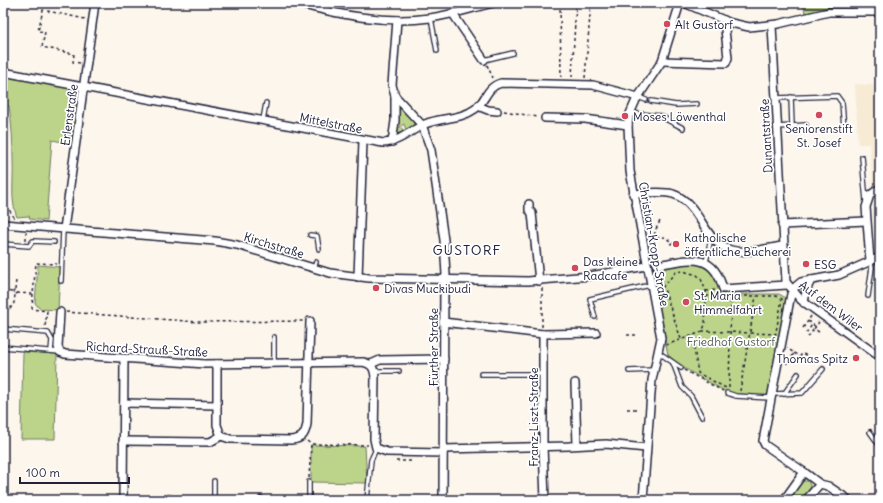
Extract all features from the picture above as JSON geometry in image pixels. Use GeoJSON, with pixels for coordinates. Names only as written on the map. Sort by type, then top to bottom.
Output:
{"type":"FeatureCollection","features":[{"type":"Feature","properties":{"kind":"street","name":"Erlenstraße"},"geometry":{"type":"LineString","coordinates":[[64,229],[85,87],[95,3]]}},
{"type":"Feature","properties":{"kind":"street"},"geometry":{"type":"LineString","coordinates":[[296,3],[357,16],[396,20],[431,18],[453,14],[493,3]]}},
{"type":"Feature","properties":{"kind":"street","name":"Christian-Kropp-Straße"},"geometry":{"type":"LineString","coordinates":[[643,500],[646,448],[654,370],[660,338],[633,194],[628,160],[628,125],[630,113],[638,97],[662,61],[680,3]]}},
{"type":"Feature","properties":{"kind":"street"},"geometry":{"type":"LineString","coordinates":[[684,3],[724,20],[745,26],[772,26],[829,12],[880,12]]}},
{"type":"Feature","properties":{"kind":"street"},"geometry":{"type":"LineString","coordinates":[[453,14],[484,60]]}},
{"type":"Feature","properties":{"kind":"street"},"geometry":{"type":"LineString","coordinates":[[392,142],[395,121],[395,96],[392,85],[396,20]]}},
{"type":"Feature","properties":{"kind":"street"},"geometry":{"type":"LineString","coordinates":[[662,61],[709,64],[726,63],[728,58],[724,20]]}},
{"type":"Feature","properties":{"kind":"street","name":"Dunantstraße"},"geometry":{"type":"LineString","coordinates":[[772,26],[783,246]]}},
{"type":"Feature","properties":{"kind":"street","name":"Mittelstraße"},"geometry":{"type":"LineString","coordinates":[[3,72],[383,144],[392,142],[422,125],[462,115],[478,106],[489,90],[496,85]]}},
{"type":"Feature","properties":{"kind":"street"},"geometry":{"type":"LineString","coordinates":[[496,85],[504,83],[585,84],[602,86],[638,97]]}},
{"type":"Feature","properties":{"kind":"street"},"geometry":{"type":"LineString","coordinates":[[395,96],[422,125]]}},
{"type":"Feature","properties":{"kind":"street"},"geometry":{"type":"LineString","coordinates":[[478,106],[496,111]]}},
{"type":"Feature","properties":{"kind":"street"},"geometry":{"type":"LineString","coordinates":[[545,118],[588,120],[628,125]]}},
{"type":"Feature","properties":{"kind":"street","name":"Fürther Straße"},"geometry":{"type":"LineString","coordinates":[[422,125],[433,160],[445,246],[446,275],[444,280],[443,322],[443,500]]}},
{"type":"Feature","properties":{"kind":"street"},"geometry":{"type":"LineString","coordinates":[[358,277],[363,141]]}},
{"type":"Feature","properties":{"kind":"street"},"geometry":{"type":"LineString","coordinates":[[870,261],[866,221],[866,202],[871,194],[880,188]]}},
{"type":"Feature","properties":{"kind":"street"},"geometry":{"type":"LineString","coordinates":[[633,194],[672,194],[683,199],[694,209],[721,246],[734,251],[783,246]]}},
{"type":"Feature","properties":{"kind":"street"},"geometry":{"type":"LineString","coordinates":[[529,204],[532,213],[539,281]]}},
{"type":"Feature","properties":{"kind":"street"},"geometry":{"type":"LineString","coordinates":[[782,225],[866,221]]}},
{"type":"Feature","properties":{"kind":"street","name":"Kirchstraße"},"geometry":{"type":"LineString","coordinates":[[3,224],[122,232],[223,242],[358,277],[539,281],[590,276],[646,266]]}},
{"type":"Feature","properties":{"kind":"street","name":"Auf dem Wiler"},"geometry":{"type":"LineString","coordinates":[[783,246],[785,275],[787,285],[792,291],[804,303],[880,357]]}},
{"type":"Feature","properties":{"kind":"street"},"geometry":{"type":"LineString","coordinates":[[849,500],[828,486],[820,484],[763,442],[792,291],[799,283],[839,275],[880,257]]}},
{"type":"Feature","properties":{"kind":"street"},"geometry":{"type":"LineString","coordinates":[[657,265],[690,260],[706,262],[717,273],[723,289],[787,285]]}},
{"type":"Feature","properties":{"kind":"street"},"geometry":{"type":"LineString","coordinates":[[804,303],[806,291],[811,280]]}},
{"type":"Feature","properties":{"kind":"street"},"geometry":{"type":"LineString","coordinates":[[60,312],[58,345],[60,352]]}},
{"type":"Feature","properties":{"kind":"street"},"geometry":{"type":"LineString","coordinates":[[123,441],[210,442],[221,436],[230,439],[286,440],[303,437],[307,424],[310,321]]}},
{"type":"Feature","properties":{"kind":"street"},"geometry":{"type":"LineString","coordinates":[[443,322],[543,334],[596,333]]}},
{"type":"Feature","properties":{"kind":"street","name":"Franz-Liszt-Straße"},"geometry":{"type":"LineString","coordinates":[[543,334],[542,446],[545,500]]}},
{"type":"Feature","properties":{"kind":"street","name":"Richard-Strauß-Straße"},"geometry":{"type":"LineString","coordinates":[[60,352],[65,354],[124,359],[217,364],[364,362],[373,368],[380,360],[444,359]]}},
{"type":"Feature","properties":{"kind":"street"},"geometry":{"type":"LineString","coordinates":[[123,500],[124,359]]}},
{"type":"Feature","properties":{"kind":"street"},"geometry":{"type":"LineString","coordinates":[[217,364],[217,425],[221,436]]}},
{"type":"Feature","properties":{"kind":"street"},"geometry":{"type":"LineString","coordinates":[[373,368],[374,439],[376,448],[387,452],[606,444],[646,448]]}},
{"type":"Feature","properties":{"kind":"street"},"geometry":{"type":"LineString","coordinates":[[575,383],[577,445]]}},
{"type":"Feature","properties":{"kind":"street"},"geometry":{"type":"LineString","coordinates":[[124,403],[217,405]]}},
{"type":"Feature","properties":{"kind":"street"},"geometry":{"type":"LineString","coordinates":[[784,500],[804,472]]}},
{"type":"Feature","properties":{"kind":"street"},"geometry":{"type":"LineString","coordinates":[[806,500],[820,484]]}},
{"type":"Feature","properties":{"kind":"lane"},"geometry":{"type":"LineString","coordinates":[[431,18],[437,51]]}},
{"type":"Feature","properties":{"kind":"lane"},"geometry":{"type":"LineString","coordinates":[[484,60],[513,53]]}},
{"type":"Feature","properties":{"kind":"lane"},"geometry":{"type":"LineString","coordinates":[[775,98],[831,95],[839,97],[842,102],[844,128]]}},
{"type":"Feature","properties":{"kind":"lane"},"geometry":{"type":"LineString","coordinates":[[638,97],[646,100]]}},
{"type":"Feature","properties":{"kind":"lane"},"geometry":{"type":"LineString","coordinates":[[790,97],[792,126]]}},
{"type":"Feature","properties":{"kind":"lane"},"geometry":{"type":"LineString","coordinates":[[651,101],[676,106],[697,104]]}},
{"type":"Feature","properties":{"kind":"lane"},"geometry":{"type":"LineString","coordinates":[[262,122],[266,104]]}},
{"type":"Feature","properties":{"kind":"lane"},"geometry":{"type":"LineString","coordinates":[[630,113],[660,116],[683,128]]}},
{"type":"Feature","properties":{"kind":"lane"},"geometry":{"type":"LineString","coordinates":[[777,127],[806,126]]}},
{"type":"Feature","properties":{"kind":"lane"},"geometry":{"type":"LineString","coordinates":[[862,157],[866,202]]}},
{"type":"Feature","properties":{"kind":"lane"},"geometry":{"type":"LineString","coordinates":[[61,281],[64,229]]}},
{"type":"Feature","properties":{"kind":"lane"},"geometry":{"type":"LineString","coordinates":[[310,235],[317,236],[320,249]]}},
{"type":"Feature","properties":{"kind":"lane"},"geometry":{"type":"LineString","coordinates":[[706,262],[712,235]]}},
{"type":"Feature","properties":{"kind":"lane"},"geometry":{"type":"LineString","coordinates":[[3,244],[29,246],[33,241],[54,242]]}},
{"type":"Feature","properties":{"kind":"lane"},"geometry":{"type":"LineString","coordinates":[[868,296],[872,267],[870,261]]}},
{"type":"Feature","properties":{"kind":"lane"},"geometry":{"type":"LineString","coordinates":[[595,317],[590,299],[650,285]]}},
{"type":"Feature","properties":{"kind":"lane"},"geometry":{"type":"LineString","coordinates":[[3,329],[45,333],[50,336],[51,351]]}},
{"type":"Feature","properties":{"kind":"lane"},"geometry":{"type":"LineString","coordinates":[[274,337],[274,363]]}},
{"type":"Feature","properties":{"kind":"lane"},"geometry":{"type":"LineString","coordinates":[[3,347],[60,352]]}},
{"type":"Feature","properties":{"kind":"lane"},"geometry":{"type":"LineString","coordinates":[[658,352],[681,368]]}},
{"type":"Feature","properties":{"kind":"lane"},"geometry":{"type":"LineString","coordinates":[[674,363],[682,387],[691,396],[702,417]]}},
{"type":"Feature","properties":{"kind":"lane"},"geometry":{"type":"LineString","coordinates":[[373,368],[399,371]]}},
{"type":"Feature","properties":{"kind":"lane"},"geometry":{"type":"LineString","coordinates":[[727,393],[739,397],[802,393],[823,369]]}},
{"type":"Feature","properties":{"kind":"lane"},"geometry":{"type":"LineString","coordinates":[[630,371],[654,370]]}},
{"type":"Feature","properties":{"kind":"lane"},"geometry":{"type":"LineString","coordinates":[[481,374],[543,374]]}},
{"type":"Feature","properties":{"kind":"lane"},"geometry":{"type":"LineString","coordinates":[[784,394],[798,374]]}},
{"type":"Feature","properties":{"kind":"lane"},"geometry":{"type":"LineString","coordinates":[[870,432],[880,446]]}},
{"type":"Feature","properties":{"kind":"lane"},"geometry":{"type":"LineString","coordinates":[[368,500],[371,460],[376,448]]}},
{"type":"Feature","properties":{"kind":"lane"},"geometry":{"type":"LineString","coordinates":[[214,481],[214,500]]}},
{"type":"Feature","properties":{"kind":"lane"},"geometry":{"type":"LineString","coordinates":[[309,482],[309,500]]}},
{"type":"Feature","properties":{"kind":"path"},"geometry":{"type":"LineString","coordinates":[[560,3],[561,84]]}},
{"type":"Feature","properties":{"kind":"path"},"geometry":{"type":"LineString","coordinates":[[572,84],[576,3]]}},
{"type":"Feature","properties":{"kind":"path"},"geometry":{"type":"LineString","coordinates":[[585,84],[591,3]]}},
{"type":"Feature","properties":{"kind":"path"},"geometry":{"type":"LineString","coordinates":[[88,65],[72,62],[74,54],[42,47],[45,32],[38,31],[43,10],[93,21]]}},
{"type":"Feature","properties":{"kind":"path"},"geometry":{"type":"LineString","coordinates":[[484,60],[496,85]]}},
{"type":"Feature","properties":{"kind":"path"},"geometry":{"type":"LineString","coordinates":[[496,111],[545,118]]}},
{"type":"Feature","properties":{"kind":"path"},"geometry":{"type":"LineString","coordinates":[[3,200],[15,217],[16,225]]}},
{"type":"Feature","properties":{"kind":"path"},"geometry":{"type":"LineString","coordinates":[[654,242],[654,237],[660,221]]}},
{"type":"Feature","properties":{"kind":"path"},"geometry":{"type":"LineString","coordinates":[[648,238],[667,238],[670,244],[673,243]]}},
{"type":"Feature","properties":{"kind":"path"},"geometry":{"type":"LineString","coordinates":[[45,333],[47,311],[32,309],[36,262],[58,264]]}},
{"type":"Feature","properties":{"kind":"path"},"geometry":{"type":"LineString","coordinates":[[681,340],[663,286],[676,272],[683,271],[701,279],[706,291],[705,325],[702,331]]}},
{"type":"Feature","properties":{"kind":"path"},"geometry":{"type":"LineString","coordinates":[[13,292],[15,290],[16,280]]}},
{"type":"Feature","properties":{"kind":"path"},"geometry":{"type":"LineString","coordinates":[[539,281],[542,284],[543,334]]}},
{"type":"Feature","properties":{"kind":"path"},"geometry":{"type":"LineString","coordinates":[[706,291],[723,289]]}},
{"type":"Feature","properties":{"kind":"path"},"geometry":{"type":"LineString","coordinates":[[3,291],[13,292]]}},
{"type":"Feature","properties":{"kind":"path"},"geometry":{"type":"LineString","coordinates":[[10,309],[14,303],[15,295],[17,293],[33,294]]}},
{"type":"Feature","properties":{"kind":"path"},"geometry":{"type":"LineString","coordinates":[[706,296],[776,296],[782,299],[774,341]]}},
{"type":"Feature","properties":{"kind":"path"},"geometry":{"type":"LineString","coordinates":[[729,389],[731,296]]}},
{"type":"Feature","properties":{"kind":"path"},"geometry":{"type":"LineString","coordinates":[[744,392],[738,391],[756,296]]}},
{"type":"Feature","properties":{"kind":"path"},"geometry":{"type":"LineString","coordinates":[[60,312],[199,322],[310,321]]}},
{"type":"Feature","properties":{"kind":"path"},"geometry":{"type":"LineString","coordinates":[[803,328],[811,316]]}},
{"type":"Feature","properties":{"kind":"path"},"geometry":{"type":"LineString","coordinates":[[808,322],[819,332]]}},
{"type":"Feature","properties":{"kind":"path"},"geometry":{"type":"LineString","coordinates":[[808,337],[819,322]]}},
{"type":"Feature","properties":{"kind":"path"},"geometry":{"type":"LineString","coordinates":[[806,332],[812,325]]}},
{"type":"Feature","properties":{"kind":"path"},"geometry":{"type":"LineString","coordinates":[[668,345],[702,331],[775,334]]}},
{"type":"Feature","properties":{"kind":"path"},"geometry":{"type":"LineString","coordinates":[[627,335],[639,334]]}},
{"type":"Feature","properties":{"kind":"path"},"geometry":{"type":"LineString","coordinates":[[692,336],[698,373],[733,390]]}},
{"type":"Feature","properties":{"kind":"path"},"geometry":{"type":"LineString","coordinates":[[787,348],[800,357]]}},
{"type":"Feature","properties":{"kind":"path"},"geometry":{"type":"LineString","coordinates":[[778,358],[788,364],[794,353]]}},
{"type":"Feature","properties":{"kind":"path"},"geometry":{"type":"LineString","coordinates":[[792,357],[799,361],[802,353],[807,356]]}},
{"type":"Feature","properties":{"kind":"path"},"geometry":{"type":"LineString","coordinates":[[681,368],[727,393]]}},
{"type":"Feature","properties":{"kind":"path"},"geometry":{"type":"LineString","coordinates":[[627,409],[639,409]]}},
{"type":"Feature","properties":{"kind":"path"},"geometry":{"type":"LineString","coordinates":[[303,437],[311,444],[369,445],[376,448]]}},
{"type":"Feature","properties":{"kind":"path"},"geometry":{"type":"LineString","coordinates":[[309,482],[311,444]]}},
{"type":"Feature","properties":{"kind":"path"},"geometry":{"type":"LineString","coordinates":[[396,461],[412,461]]}},
{"type":"Feature","properties":{"kind":"shaded area"},"geometry":{"type":"Polygon","coordinates":[[[855,84],[880,86],[880,184],[873,188],[869,144],[858,144],[855,84]]]}},
{"type":"Feature","properties":{"kind":"green space"},"geometry":{"type":"Polygon","coordinates":[[[803,3],[880,3],[880,8],[849,6],[805,13],[803,3]]]}},
{"type":"Feature","properties":{"kind":"green space"},"geometry":{"type":"Polygon","coordinates":[[[3,78],[6,80],[13,78],[77,89],[80,92],[73,144],[52,140],[46,221],[30,219],[29,216],[17,217],[15,211],[13,197],[12,127],[9,106],[3,106],[3,78]]]}},
{"type":"Feature","properties":{"kind":"green space"},"geometry":{"type":"Polygon","coordinates":[[[399,106],[415,121],[413,126],[406,130],[404,124],[400,127],[405,131],[400,135],[396,132],[399,106]]]}},
{"type":"Feature","properties":{"kind":"green space","name":"Friedhof Gustorf"},"geometry":{"type":"Polygon","coordinates":[[[679,263],[700,263],[714,273],[720,294],[779,294],[786,298],[768,396],[738,395],[728,393],[682,367],[668,355],[651,269],[679,263]]]}},
{"type":"Feature","properties":{"kind":"green space"},"geometry":{"type":"Polygon","coordinates":[[[38,265],[60,267],[58,310],[40,309],[35,303],[38,265]]]}},
{"type":"Feature","properties":{"kind":"green space"},"geometry":{"type":"Polygon","coordinates":[[[23,352],[57,354],[55,439],[21,439],[23,352]]]}},
{"type":"Feature","properties":{"kind":"green space"},"geometry":{"type":"Polygon","coordinates":[[[311,445],[365,446],[367,483],[311,482],[311,445]]]}},
{"type":"Feature","properties":{"kind":"green space"},"geometry":{"type":"Polygon","coordinates":[[[808,481],[811,487],[801,500],[788,500],[800,483],[808,481]]]}},
{"type":"Feature","properties":{"kind":"place","name":"Alt Gustorf"},"geometry":{"type":"Point","coordinates":[667,24]}},
{"type":"Feature","properties":{"kind":"place","name":"Seniorenstift St. Josef"},"geometry":{"type":"Point","coordinates":[819,115]}},
{"type":"Feature","properties":{"kind":"place","name":"Moses Löwenthal"},"geometry":{"type":"Point","coordinates":[625,116]}},
{"type":"Feature","properties":{"kind":"place","name":"Katholische öffentliche Bücherei"},"geometry":{"type":"Point","coordinates":[676,244]}},
{"type":"Feature","properties":{"kind":"place","name":"ESG"},"geometry":{"type":"Point","coordinates":[806,264]}},
{"type":"Feature","properties":{"kind":"place","name":"Das kleine Radcafe"},"geometry":{"type":"Point","coordinates":[575,268]}},
{"type":"Feature","properties":{"kind":"place","name":"Divas Muckibudi"},"geometry":{"type":"Point","coordinates":[376,288]}},
{"type":"Feature","properties":{"kind":"place","name":"St. Maria Himmelfahrt"},"geometry":{"type":"Point","coordinates":[686,302]}},
{"type":"Feature","properties":{"kind":"place","name":"Thomas Spitz"},"geometry":{"type":"Point","coordinates":[856,358]}},
{"type":"Feature","properties":{"kind":"district","name":"GUSTORF"},"geometry":{"type":"Point","coordinates":[467,250]}}]}
